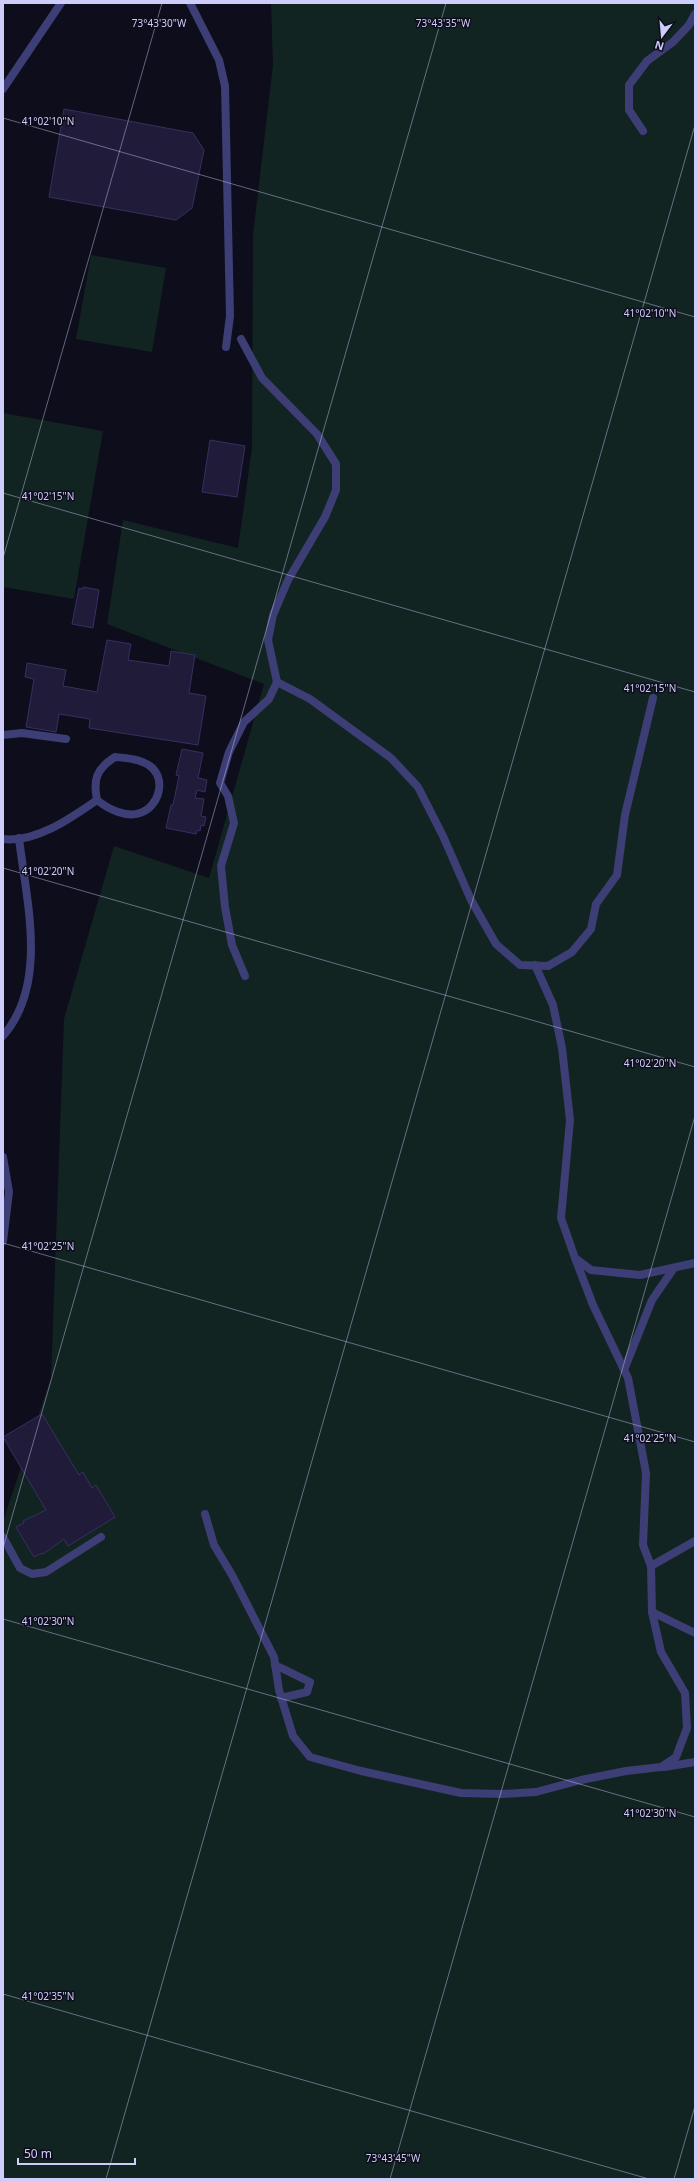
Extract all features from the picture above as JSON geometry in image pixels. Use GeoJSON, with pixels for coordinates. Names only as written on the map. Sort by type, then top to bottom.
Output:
{"type":"FeatureCollection","features":[{"type":"Feature","properties":{"kind":"lane"},"geometry":{"type":"LineString","coordinates":[[3,89],[61,3]]}},
{"type":"Feature","properties":{"kind":"lane"},"geometry":{"type":"LineString","coordinates":[[190,3],[219,60],[225,86],[230,316],[226,347]]}},
{"type":"Feature","properties":{"kind":"lane"},"geometry":{"type":"LineString","coordinates":[[643,131],[630,110],[629,85],[647,61],[673,42],[689,25],[695,14]]}},
{"type":"Feature","properties":{"kind":"lane"},"geometry":{"type":"LineString","coordinates":[[241,339],[262,378],[317,434],[336,464],[336,490],[328,511],[288,580],[273,615],[268,640],[277,682],[269,699],[244,722],[229,752],[220,783],[228,796],[234,823],[221,866],[225,907],[232,945],[245,976]]}},
{"type":"Feature","properties":{"kind":"lane"},"geometry":{"type":"LineString","coordinates":[[277,682],[310,699],[390,758],[418,787],[443,836],[471,900],[496,944],[520,965],[548,966],[572,952],[591,929],[596,904],[617,875],[625,815],[653,698]]}},
{"type":"Feature","properties":{"kind":"lane"},"geometry":{"type":"LineString","coordinates":[[3,735],[22,733],[66,739]]}},
{"type":"Feature","properties":{"kind":"lane"},"geometry":{"type":"LineString","coordinates":[[115,758],[134,759],[150,766],[159,779],[159,794],[151,806],[139,813],[123,813],[107,808],[97,800],[94,789],[96,777],[102,765],[115,758]]}},
{"type":"Feature","properties":{"kind":"lane"},"geometry":{"type":"LineString","coordinates":[[3,839],[19,838],[47,830],[76,814],[97,800]]}},
{"type":"Feature","properties":{"kind":"lane"},"geometry":{"type":"LineString","coordinates":[[3,1036],[11,1027],[21,1006],[28,983],[32,949],[19,838]]}},
{"type":"Feature","properties":{"kind":"lane"},"geometry":{"type":"LineString","coordinates":[[535,965],[552,1005],[562,1048],[570,1120],[561,1218],[593,1304],[628,1378],[646,1473],[643,1545],[651,1566],[652,1612],[661,1652],[685,1693],[687,1728],[676,1758],[660,1768]]}},
{"type":"Feature","properties":{"kind":"lane"},"geometry":{"type":"LineString","coordinates":[[3,1157],[8,1192],[3,1241]]}},
{"type":"Feature","properties":{"kind":"lane"},"geometry":{"type":"LineString","coordinates":[[575,1258],[591,1270],[640,1275],[695,1263]]}},
{"type":"Feature","properties":{"kind":"lane"},"geometry":{"type":"LineString","coordinates":[[624,1370],[652,1300],[674,1268]]}},
{"type":"Feature","properties":{"kind":"lane"},"geometry":{"type":"LineString","coordinates":[[205,1514],[214,1545],[249,1607],[274,1657],[281,1698],[293,1736],[310,1757],[361,1771],[461,1793],[502,1794],[536,1792],[580,1780],[626,1771],[660,1768],[695,1762]]}},
{"type":"Feature","properties":{"kind":"lane"},"geometry":{"type":"LineString","coordinates":[[3,1538],[20,1568],[32,1574],[46,1572],[101,1537]]}},
{"type":"Feature","properties":{"kind":"lane"},"geometry":{"type":"LineString","coordinates":[[651,1566],[695,1541]]}},
{"type":"Feature","properties":{"kind":"lane"},"geometry":{"type":"LineString","coordinates":[[652,1612],[695,1633]]}},
{"type":"Feature","properties":{"kind":"lane"},"geometry":{"type":"LineString","coordinates":[[275,1665],[310,1682],[307,1692],[281,1698]]}},
{"type":"Feature","properties":{"kind":"green space"},"geometry":{"type":"Polygon","coordinates":[[[271,3],[695,3],[695,2179],[3,2179],[3,1521],[51,1378],[64,1019],[114,846],[209,878],[264,684],[107,624],[123,520],[238,548],[252,448],[253,235],[273,65],[271,3]]]}},
{"type":"Feature","properties":{"kind":"green space"},"geometry":{"type":"Polygon","coordinates":[[[91,255],[166,268],[152,352],[76,339],[91,255]]]}},
{"type":"Feature","properties":{"kind":"green space"},"geometry":{"type":"Polygon","coordinates":[[[3,413],[103,431],[74,599],[3,587],[3,413]]]}},
{"type":"Feature","properties":{"kind":"building"},"geometry":{"type":"Polygon","coordinates":[[[64,109],[193,133],[204,150],[192,208],[176,220],[49,197],[64,109]]]}},
{"type":"Feature","properties":{"kind":"building"},"geometry":{"type":"Polygon","coordinates":[[[210,440],[245,446],[237,497],[202,492],[210,440]]]}},
{"type":"Feature","properties":{"kind":"building"},"geometry":{"type":"Polygon","coordinates":[[[83,587],[99,590],[93,628],[72,624],[79,588],[83,589],[83,587]]]}},
{"type":"Feature","properties":{"kind":"building"},"geometry":{"type":"Polygon","coordinates":[[[107,640],[131,644],[128,660],[169,666],[171,651],[195,655],[189,693],[206,696],[198,745],[89,728],[90,719],[59,714],[56,732],[26,727],[34,679],[25,677],[27,663],[66,670],[63,686],[97,692],[107,640]]]}},
{"type":"Feature","properties":{"kind":"building"},"geometry":{"type":"Polygon","coordinates":[[[182,749],[203,753],[198,778],[207,780],[205,792],[197,790],[195,798],[204,799],[201,816],[206,817],[204,826],[201,825],[200,831],[197,830],[196,834],[166,828],[171,805],[173,805],[179,776],[176,775],[182,749]]]}},
{"type":"Feature","properties":{"kind":"building"},"geometry":{"type":"Polygon","coordinates":[[[42,1414],[79,1475],[83,1472],[92,1488],[96,1485],[115,1517],[68,1546],[64,1539],[43,1554],[42,1553],[34,1557],[16,1527],[24,1523],[23,1521],[46,1510],[3,1437],[42,1414]]]}}]}
